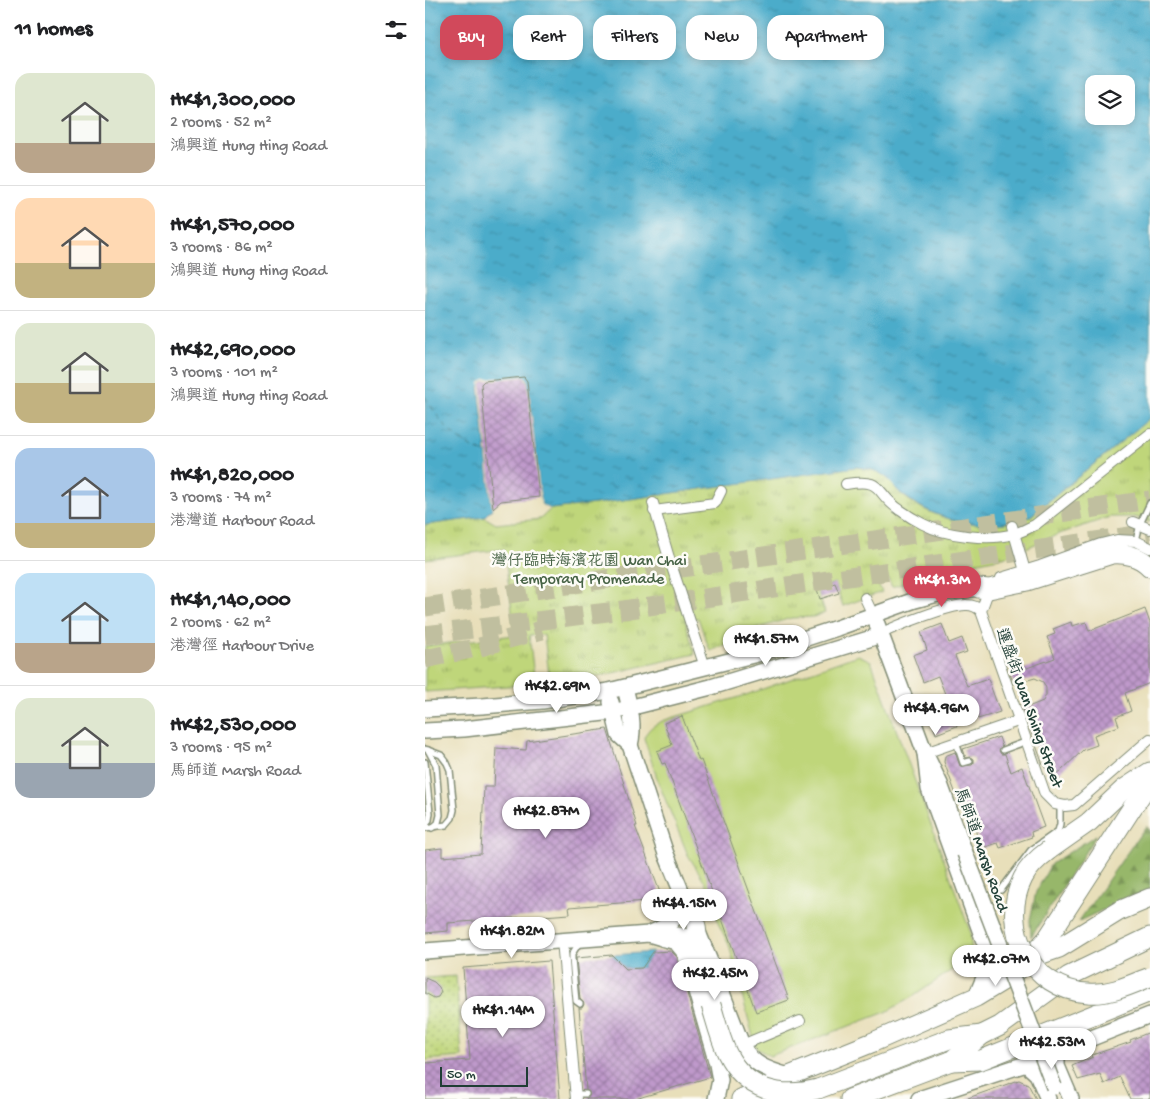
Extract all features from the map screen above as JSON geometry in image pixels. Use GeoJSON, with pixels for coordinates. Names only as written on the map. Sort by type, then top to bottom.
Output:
{"type":"FeatureCollection","features":[{"type":"Feature","properties":{"kind":"highway"},"geometry":{"type":"LineString","coordinates":[[983,588],[1027,581],[1112,554],[1134,556],[1143,560],[1150,567]]}},
{"type":"Feature","properties":{"kind":"highway"},"geometry":{"type":"LineString","coordinates":[[1150,772],[1124,789],[1089,822],[1040,857],[1028,870],[1019,887],[1015,905],[1016,932],[1022,949],[1033,966],[1046,978],[1061,987],[1086,993],[1112,992],[1150,977]]}},
{"type":"Feature","properties":{"kind":"highway"},"geometry":{"type":"LineString","coordinates":[[741,1099],[789,1076],[871,1043],[976,997],[1004,980],[1032,957],[1047,939],[1131,808],[1150,782]]}},
{"type":"Feature","properties":{"kind":"highway"},"geometry":{"type":"LineString","coordinates":[[1032,957],[1059,948],[1119,911],[1150,898]]}},
{"type":"Feature","properties":{"kind":"highway"},"geometry":{"type":"LineString","coordinates":[[696,926],[699,965]]}},
{"type":"Feature","properties":{"kind":"highway"},"geometry":{"type":"LineString","coordinates":[[656,936],[685,938],[690,942],[699,965],[723,1045],[731,1061],[745,1078],[766,1090],[784,1094],[801,1094],[949,1039],[982,1035]]}},
{"type":"Feature","properties":{"kind":"highway"},"geometry":{"type":"LineString","coordinates":[[951,1061],[982,1035],[999,1026],[1069,976],[1150,937]]}},
{"type":"Feature","properties":{"kind":"highway"},"geometry":{"type":"LineString","coordinates":[[850,1099],[951,1061],[981,1060],[1150,992]]}},
{"type":"Feature","properties":{"kind":"main road"},"geometry":{"type":"LineString","coordinates":[[425,731],[473,728],[631,709],[711,687],[878,627],[928,596],[983,588]]}},
{"type":"Feature","properties":{"kind":"main road"},"geometry":{"type":"LineString","coordinates":[[425,709],[499,705],[609,691],[757,654],[837,628],[878,627]]}},
{"type":"Feature","properties":{"kind":"main road","name":"馬師道 Marsh Road"},"geometry":{"type":"LineString","coordinates":[[878,627],[879,656],[891,664],[925,753],[940,784],[1059,1099]]}},
{"type":"Feature","properties":{"kind":"main road"},"geometry":{"type":"LineString","coordinates":[[625,688],[631,709],[633,734],[630,745]]}},
{"type":"Feature","properties":{"kind":"main road"},"geometry":{"type":"LineString","coordinates":[[609,691],[619,734],[630,745],[666,854],[742,1045],[746,1053],[761,1068],[789,1076]]}},
{"type":"Feature","properties":{"kind":"main road","name":"馬師道 Marsh Road"},"geometry":{"type":"LineString","coordinates":[[925,753],[929,789],[989,955],[989,966],[976,997]]}},
{"type":"Feature","properties":{"kind":"main road"},"geometry":{"type":"LineString","coordinates":[[656,936],[680,912],[683,898]]}},
{"type":"Feature","properties":{"kind":"main road"},"geometry":{"type":"LineString","coordinates":[[425,950],[582,938],[656,936],[676,942],[685,953],[719,1072],[720,1086],[716,1099]]}},
{"type":"Feature","properties":{"kind":"main road"},"geometry":{"type":"LineString","coordinates":[[919,1099],[1026,1064],[1150,1015]]}},
{"type":"Feature","properties":{"kind":"main road"},"geometry":{"type":"LineString","coordinates":[[1057,1052],[1057,1066],[1071,1099]]}},
{"type":"Feature","properties":{"kind":"main road"},"geometry":{"type":"LineString","coordinates":[[1026,1064],[1033,1069],[1048,1099]]}},
{"type":"Feature","properties":{"kind":"main road"},"geometry":{"type":"LineString","coordinates":[[1041,1082],[1046,1073],[1051,1071],[1060,1075]]}},
{"type":"Feature","properties":{"kind":"street"},"geometry":{"type":"LineString","coordinates":[[846,484],[862,482],[875,485],[897,508],[933,529],[960,535],[1002,536],[1013,530],[1035,525],[1150,434]]}},
{"type":"Feature","properties":{"kind":"street"},"geometry":{"type":"LineString","coordinates":[[705,667],[653,507],[715,502],[721,491]]}},
{"type":"Feature","properties":{"kind":"street"},"geometry":{"type":"LineString","coordinates":[[1013,530],[1025,571]]}},
{"type":"Feature","properties":{"kind":"street"},"geometry":{"type":"LineString","coordinates":[[983,588],[989,581],[1117,540],[1136,541],[1150,548]]}},
{"type":"Feature","properties":{"kind":"street","name":"運盛街 Wan Shing Street"},"geometry":{"type":"LineString","coordinates":[[983,588],[981,611],[1025,742],[1045,794],[1052,801],[1060,805],[1069,806],[1079,802],[1150,739]]}},
{"type":"Feature","properties":{"kind":"street"},"geometry":{"type":"LineString","coordinates":[[865,598],[878,627],[955,606],[972,606],[977,607],[981,611]]}},
{"type":"Feature","properties":{"kind":"street"},"geometry":{"type":"LineString","coordinates":[[925,753],[1018,721]]}},
{"type":"Feature","properties":{"kind":"street"},"geometry":{"type":"LineString","coordinates":[[561,940],[579,1096]]}},
{"type":"Feature","properties":{"kind":"street"},"geometry":{"type":"LineString","coordinates":[[742,1045],[800,1021]]}},
{"type":"Feature","properties":{"kind":"lane"},"geometry":{"type":"LineString","coordinates":[[1136,541],[1150,503]]}},
{"type":"Feature","properties":{"kind":"lane"},"geometry":{"type":"LineString","coordinates":[[996,657],[1011,652]]}},
{"type":"Feature","properties":{"kind":"lane"},"geometry":{"type":"LineString","coordinates":[[956,742],[963,763],[970,761]]}},
{"type":"Feature","properties":{"kind":"lane"},"geometry":{"type":"LineString","coordinates":[[1003,750],[1025,742]]}},
{"type":"Feature","properties":{"kind":"lane"},"geometry":{"type":"LineString","coordinates":[[426,750],[436,765],[441,815],[437,824],[427,827]]}},
{"type":"Feature","properties":{"kind":"lane"},"geometry":{"type":"LineString","coordinates":[[426,750],[441,755],[449,766],[454,810],[451,821],[446,825],[427,827]]}},
{"type":"Feature","properties":{"kind":"lane"},"geometry":{"type":"LineString","coordinates":[[425,762],[430,813],[427,827]]}},
{"type":"Feature","properties":{"kind":"lane"},"geometry":{"type":"LineString","coordinates":[[1001,890],[1031,850],[1058,830],[1061,824],[1060,805]]}},
{"type":"Feature","properties":{"kind":"lane"},"geometry":{"type":"LineString","coordinates":[[567,1005],[579,1004],[575,1001],[572,954],[582,938]]}},
{"type":"Feature","properties":{"kind":"green space","name":"灣仔臨時海濱花園 Wan Chai Temporary Promenade"},"geometry":{"type":"Polygon","coordinates":[[[1150,418],[1150,522],[1135,517],[1110,517],[1059,534],[1007,556],[942,570],[892,587],[885,571],[874,575],[882,592],[843,606],[835,583],[817,589],[825,613],[813,617],[791,618],[746,632],[723,646],[710,651],[698,618],[685,620],[695,654],[604,675],[550,683],[544,635],[529,635],[535,684],[425,692],[425,646],[515,635],[504,549],[425,559],[425,525],[484,517],[496,524],[540,519],[551,509],[853,467],[879,472],[901,494],[915,504],[945,518],[979,524],[1014,521],[1030,517],[1150,418]]]}},
{"type":"Feature","properties":{"kind":"green space"},"geometry":{"type":"Polygon","coordinates":[[[858,655],[871,661],[970,931],[972,956],[914,996],[886,1012],[770,1056],[756,1048],[729,945],[719,925],[705,882],[688,855],[659,784],[644,738],[652,727],[665,720],[746,695],[858,655]]]}},
{"type":"Feature","properties":{"kind":"green space"},"geometry":{"type":"Polygon","coordinates":[[[1146,826],[1150,830],[1150,890],[1079,921],[1146,826]]]}},
{"type":"Feature","properties":{"kind":"green space"},"geometry":{"type":"Polygon","coordinates":[[[1096,835],[1031,937],[1030,920],[1036,892],[1051,864],[1096,835]]]}},
{"type":"Feature","properties":{"kind":"green space"},"geometry":{"type":"Polygon","coordinates":[[[456,976],[462,1057],[425,1060],[425,978],[456,976]]]}},
{"type":"Feature","properties":{"kind":"water"},"geometry":{"type":"Polygon","coordinates":[[[425,0],[1150,0],[1150,418],[1029,517],[1013,522],[996,524],[964,522],[948,518],[917,505],[881,474],[869,469],[856,467],[551,509],[541,504],[528,382],[527,378],[522,376],[479,386],[492,509],[484,517],[425,525],[425,0]]]}},
{"type":"Feature","properties":{"kind":"water"},"geometry":{"type":"Polygon","coordinates":[[[653,952],[642,968],[626,969],[612,955],[653,952]]]}},
{"type":"Feature","properties":{"kind":"pier"},"geometry":{"type":"Polygon","coordinates":[[[522,376],[527,378],[528,382],[541,504],[538,502],[526,382],[482,386],[495,507],[492,509],[480,383],[485,379],[522,376]]]}},
{"type":"Feature","properties":{"kind":"building"},"geometry":{"type":"Polygon","coordinates":[[[524,377],[527,381],[539,497],[501,501],[493,508],[481,384],[484,381],[524,377]]]}},
{"type":"Feature","properties":{"kind":"building"},"geometry":{"type":"Polygon","coordinates":[[[835,583],[839,593],[820,599],[817,589],[835,583]]]}},
{"type":"Feature","properties":{"kind":"building"},"geometry":{"type":"Polygon","coordinates":[[[1145,609],[1150,623],[1150,683],[1125,693],[1131,711],[1116,717],[1119,726],[1094,735],[1097,745],[1083,750],[1060,772],[1053,773],[1048,771],[1043,765],[1023,709],[1043,701],[1046,695],[1046,688],[1043,682],[1035,678],[1014,684],[1010,674],[1055,658],[1047,637],[1055,634],[1053,629],[1071,622],[1072,626],[1086,622],[1089,631],[1145,609]]]}},
{"type":"Feature","properties":{"kind":"building"},"geometry":{"type":"Polygon","coordinates":[[[942,624],[949,643],[962,638],[967,652],[955,656],[967,686],[988,679],[1000,712],[978,719],[972,703],[951,711],[957,726],[936,734],[925,701],[945,694],[938,676],[923,682],[913,655],[927,650],[921,632],[942,624]]]}},
{"type":"Feature","properties":{"kind":"building"},"geometry":{"type":"Polygon","coordinates":[[[682,716],[699,761],[701,760],[789,1000],[756,1012],[665,763],[662,764],[657,751],[672,745],[664,723],[682,716]]]}},
{"type":"Feature","properties":{"kind":"building"},"geometry":{"type":"Polygon","coordinates":[[[607,729],[637,826],[635,826],[661,898],[659,900],[569,907],[570,914],[448,923],[448,931],[425,933],[425,850],[442,848],[442,857],[481,854],[484,787],[494,787],[496,748],[526,750],[527,741],[607,729]]]}},
{"type":"Feature","properties":{"kind":"building"},"geometry":{"type":"Polygon","coordinates":[[[999,737],[1002,746],[999,751],[1001,754],[1005,754],[1011,772],[1022,767],[1044,827],[1031,832],[1032,837],[1000,848],[998,843],[982,848],[966,806],[961,808],[944,762],[945,756],[955,752],[960,766],[972,765],[974,759],[971,757],[966,758],[963,749],[999,737]]]}},
{"type":"Feature","properties":{"kind":"building"},"geometry":{"type":"Polygon","coordinates":[[[671,951],[677,957],[710,1077],[635,1099],[586,1099],[590,1094],[586,1090],[579,1008],[582,1008],[584,1004],[580,999],[576,958],[612,955],[626,969],[642,968],[653,952],[671,951]]]}},
{"type":"Feature","properties":{"kind":"building"},"geometry":{"type":"Polygon","coordinates":[[[549,961],[560,1099],[425,1099],[425,1063],[470,1060],[463,968],[549,961]]]}},
{"type":"Feature","properties":{"kind":"building"},"geometry":{"type":"Polygon","coordinates":[[[425,978],[434,982],[439,987],[441,992],[438,997],[434,998],[425,993],[425,978]]]}},
{"type":"Feature","properties":{"kind":"building"},"geometry":{"type":"Polygon","coordinates":[[[1150,1032],[1150,1099],[1130,1099],[1120,1077],[1104,1084],[1100,1074],[1078,1080],[1072,1066],[1093,1057],[1092,1055],[1131,1042],[1130,1040],[1150,1032]]]}},
{"type":"Feature","properties":{"kind":"building"},"geometry":{"type":"Polygon","coordinates":[[[1019,1080],[1028,1084],[1036,1099],[968,1099],[968,1098],[1019,1080]]]}},
{"type":"Feature","properties":{"kind":"ferry route"},"geometry":{"type":"LineString","coordinates":[[425,396],[436,414],[450,431],[466,444],[486,453]]}},
{"type":"Feature","properties":{"kind":"tunnel"},"geometry":{"type":"LineString","coordinates":[[425,607],[1150,500]]}},
{"type":"Feature","properties":{"kind":"tunnel"},"geometry":{"type":"LineString","coordinates":[[425,635],[623,610],[1150,533]]}},
{"type":"Feature","properties":{"kind":"tunnel"},"geometry":{"type":"LineString","coordinates":[[425,659],[480,647],[542,630]]}}]}
